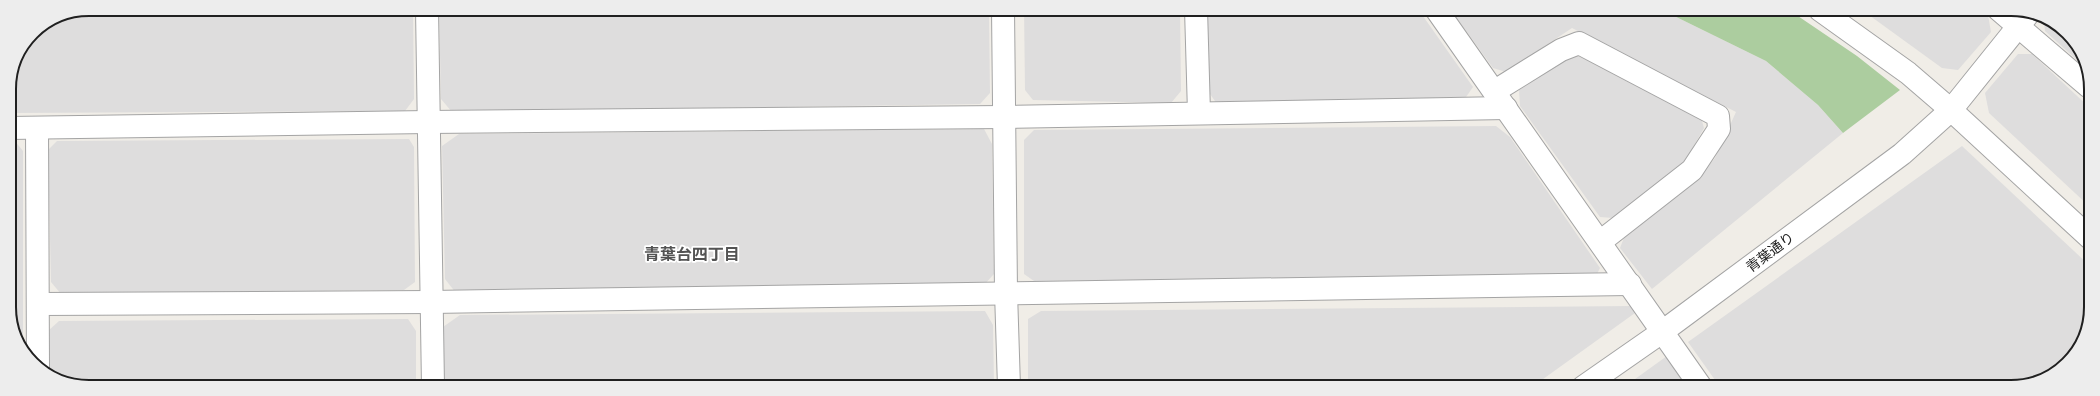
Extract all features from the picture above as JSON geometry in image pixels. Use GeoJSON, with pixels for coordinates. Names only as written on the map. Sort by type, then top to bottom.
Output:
{"type":"FeatureCollection","features":[{"type":"Feature","properties":{"kind":"street"},"geometry":{"type":"LineString","coordinates":[[428,16],[428,122],[433,380]]}},
{"type":"Feature","properties":{"kind":"street"},"geometry":{"type":"LineString","coordinates":[[1002,16],[1009,380]]}},
{"type":"Feature","properties":{"kind":"street"},"geometry":{"type":"LineString","coordinates":[[1196,16],[1199,113]]}},
{"type":"Feature","properties":{"kind":"street"},"geometry":{"type":"LineString","coordinates":[[1440,16],[1501,99],[1696,380]]}},
{"type":"Feature","properties":{"kind":"street"},"geometry":{"type":"LineString","coordinates":[[1828,16],[1908,74],[1951,110],[2084,232]]}},
{"type":"Feature","properties":{"kind":"street"},"geometry":{"type":"LineString","coordinates":[[2024,20],[2083,80]]}},
{"type":"Feature","properties":{"kind":"street","name":"青葉通り"},"geometry":{"type":"LineString","coordinates":[[1593,380],[1662,332],[1902,154],[1951,110],[2024,20]]}},
{"type":"Feature","properties":{"kind":"street"},"geometry":{"type":"LineString","coordinates":[[16,128],[1199,113],[1501,99],[1561,50],[1579,44],[1718,116],[1719,129],[1692,170],[1600,242]]}},
{"type":"Feature","properties":{"kind":"street"},"geometry":{"type":"LineString","coordinates":[[37,128],[38,359]]}},
{"type":"Feature","properties":{"kind":"street"},"geometry":{"type":"LineString","coordinates":[[38,304],[431,302],[1006,292],[1630,284]]}},
{"type":"Feature","properties":{"kind":"shaded area"},"geometry":{"type":"Polygon","coordinates":[[[413,16],[414,99],[405,111],[16,113],[17,75],[28,48],[37,37],[48,28],[75,17],[413,16]]]}},
{"type":"Feature","properties":{"kind":"shaded area"},"geometry":{"type":"Polygon","coordinates":[[[439,16],[989,16],[990,93],[980,104],[452,112],[441,99],[439,16]]]}},
{"type":"Feature","properties":{"kind":"shaded area"},"geometry":{"type":"Polygon","coordinates":[[[1024,16],[1180,16],[1181,91],[1171,103],[1033,100],[1025,90],[1024,16]]]}},
{"type":"Feature","properties":{"kind":"shaded area"},"geometry":{"type":"Polygon","coordinates":[[[1207,16],[1423,16],[1473,87],[1466,97],[1217,104],[1208,91],[1207,16]]]}},
{"type":"Feature","properties":{"kind":"shaded area"},"geometry":{"type":"Polygon","coordinates":[[[1455,16],[1674,16],[1766,61],[1818,105],[1843,133],[1652,289],[1620,248],[1625,235],[1696,181],[1715,158],[1736,112],[1572,28],[1506,72],[1493,68],[1455,16]]]}},
{"type":"Feature","properties":{"kind":"shaded area"},"geometry":{"type":"Polygon","coordinates":[[[1870,16],[1988,16],[1991,32],[1958,70],[1942,68],[1870,16]]]}},
{"type":"Feature","properties":{"kind":"shaded area"},"geometry":{"type":"Polygon","coordinates":[[[2044,25],[2063,37],[2072,48],[2078,61],[2045,31],[2044,25]]]}},
{"type":"Feature","properties":{"kind":"shaded area"},"geometry":{"type":"Polygon","coordinates":[[[2018,54],[2032,54],[2084,102],[2084,201],[1989,113],[1985,93],[2018,54]]]}},
{"type":"Feature","properties":{"kind":"shaded area"},"geometry":{"type":"Polygon","coordinates":[[[1578,56],[1700,114],[1704,128],[1684,163],[1613,218],[1600,217],[1520,106],[1519,90],[1563,57],[1578,56]]]}},
{"type":"Feature","properties":{"kind":"shaded area"},"geometry":{"type":"Polygon","coordinates":[[[1496,126],[1510,137],[1600,268],[1595,278],[1034,281],[1024,274],[1024,140],[1034,130],[1496,126]]]}},
{"type":"Feature","properties":{"kind":"shaded area"},"geometry":{"type":"Polygon","coordinates":[[[984,129],[992,144],[994,274],[984,285],[456,293],[445,279],[442,146],[459,134],[984,129]]]}},
{"type":"Feature","properties":{"kind":"shaded area"},"geometry":{"type":"Polygon","coordinates":[[[409,139],[414,147],[415,282],[404,290],[61,294],[51,282],[48,150],[57,141],[409,139]]]}},
{"type":"Feature","properties":{"kind":"shaded area"},"geometry":{"type":"Polygon","coordinates":[[[16,142],[23,151],[23,337],[17,321],[16,307],[16,142]]]}},
{"type":"Feature","properties":{"kind":"shaded area"},"geometry":{"type":"Polygon","coordinates":[[[1962,146],[2084,260],[2084,307],[2082,326],[2078,335],[2072,348],[2063,359],[2048,370],[2030,378],[2011,380],[1715,380],[1688,342],[1962,146]]]}},
{"type":"Feature","properties":{"kind":"shaded area"},"geometry":{"type":"Polygon","coordinates":[[[1631,306],[1635,313],[1542,380],[1028,380],[1028,319],[1041,311],[1631,306]]]}},
{"type":"Feature","properties":{"kind":"shaded area"},"geometry":{"type":"Polygon","coordinates":[[[985,311],[993,325],[994,380],[444,380],[443,327],[460,315],[985,311]]]}},
{"type":"Feature","properties":{"kind":"shaded area"},"geometry":{"type":"Polygon","coordinates":[[[408,319],[416,331],[416,380],[89,380],[70,378],[50,369],[48,331],[59,321],[408,319]]]}},
{"type":"Feature","properties":{"kind":"shaded area"},"geometry":{"type":"Polygon","coordinates":[[[1667,356],[1685,380],[1634,380],[1667,356]]]}},
{"type":"Feature","properties":{"kind":"green space"},"geometry":{"type":"Polygon","coordinates":[[[1674,16],[1798,16],[1857,56],[1900,90],[1843,133],[1818,105],[1766,61],[1674,16]]]}},
{"type":"Feature","properties":{"kind":"district","name":"青葉台四丁目"},"geometry":{"type":"Point","coordinates":[692,254]}}]}
